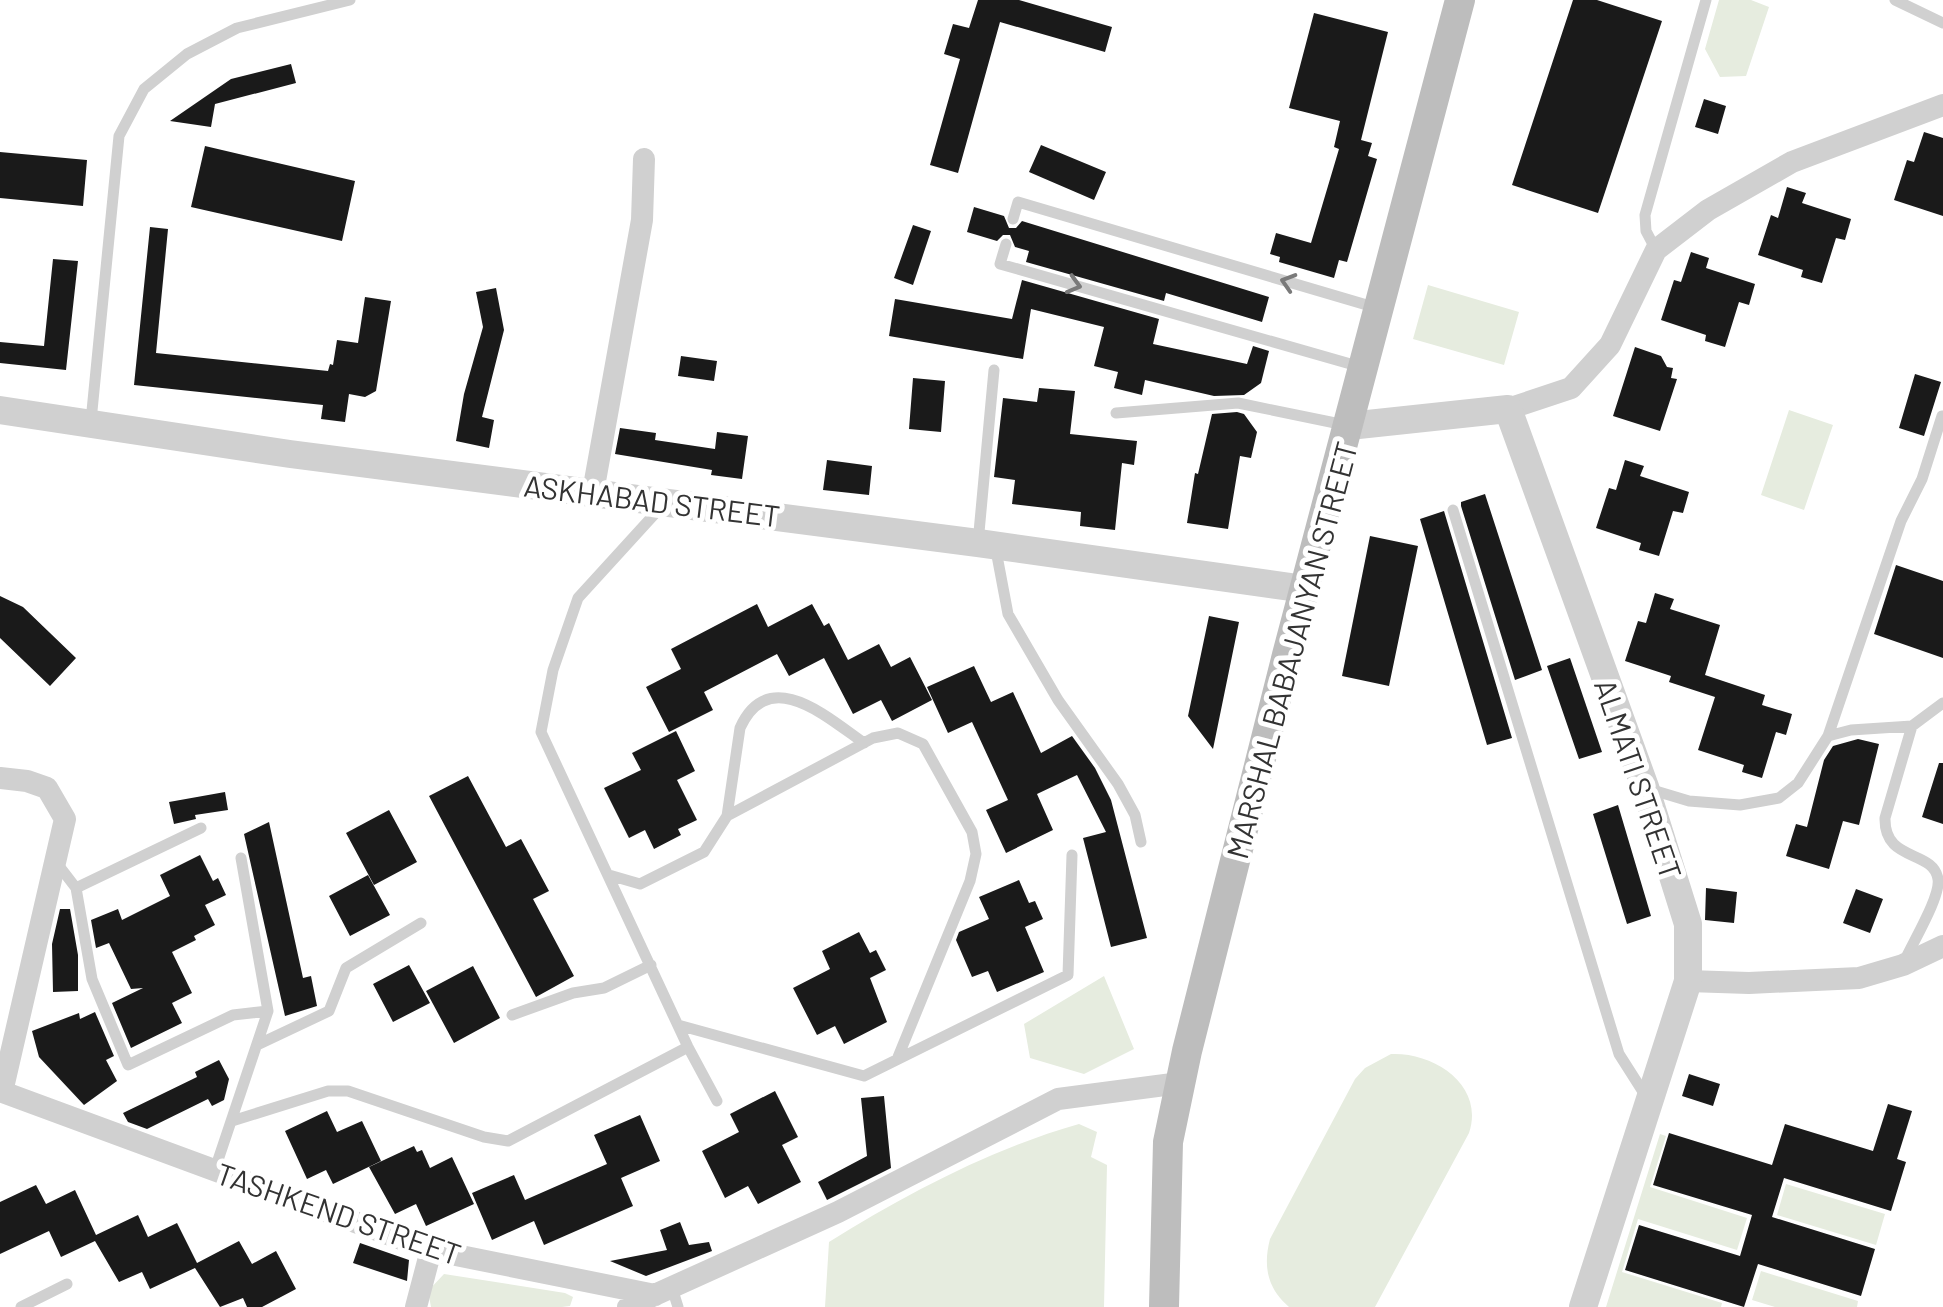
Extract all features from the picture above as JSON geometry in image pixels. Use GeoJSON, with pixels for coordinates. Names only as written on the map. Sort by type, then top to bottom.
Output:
{"type":"FeatureCollection","features":[{"type":"Feature","properties":{"kind":"main road","name":"MARSHAL BABAJANYAN STREET"},"geometry":{"type":"LineString","coordinates":[[1164,1307],[1165,1174],[1180,1083],[1460,0]]}},
{"type":"Feature","properties":{"kind":"street"},"geometry":{"type":"LineString","coordinates":[[1350,426],[1508,409],[1571,388],[1610,345],[1656,250],[1708,210],[1792,162],[1941,108]]}},
{"type":"Feature","properties":{"kind":"street"},"geometry":{"type":"LineString","coordinates":[[593,492],[642,220],[644,159]]}},
{"type":"Feature","properties":{"kind":"street","name":"ALMATI STREET"},"geometry":{"type":"LineString","coordinates":[[1508,409],[1644,788],[1688,924],[1688,981],[1582,1307]]}},
{"type":"Feature","properties":{"kind":"street","name":"ASKHABAD STREET"},"geometry":{"type":"LineString","coordinates":[[0,410],[91,426],[1305,590]]}},
{"type":"Feature","properties":{"kind":"street"},"geometry":{"type":"LineString","coordinates":[[0,778],[47,788],[64,819],[1,1092]]}},
{"type":"Feature","properties":{"kind":"street"},"geometry":{"type":"LineString","coordinates":[[1688,981],[1749,983],[1859,978],[1903,965],[1943,946]]}},
{"type":"Feature","properties":{"kind":"street"},"geometry":{"type":"LineString","coordinates":[[628,1307],[669,1297],[1058,1099],[1180,1083]]}},
{"type":"Feature","properties":{"kind":"street","name":"TASHKEND STREET"},"geometry":{"type":"LineString","coordinates":[[1,1092],[431,1250],[669,1297]]}},
{"type":"Feature","properties":{"kind":"street"},"geometry":{"type":"LineString","coordinates":[[416,1307],[431,1250]]}},
{"type":"Feature","properties":{"kind":"lane"},"geometry":{"type":"LineString","coordinates":[[91,426],[119,136],[144,89],[188,54],[237,28],[350,0]]}},
{"type":"Feature","properties":{"kind":"lane"},"geometry":{"type":"LineString","coordinates":[[1656,250],[1646,231],[1645,215],[1706,0]]}},
{"type":"Feature","properties":{"kind":"lane"},"geometry":{"type":"LineString","coordinates":[[1895,0],[1943,23]]}},
{"type":"Feature","properties":{"kind":"lane"},"geometry":{"type":"LineString","coordinates":[[1014,219],[1018,202],[1381,310]]}},
{"type":"Feature","properties":{"kind":"lane"},"geometry":{"type":"LineString","coordinates":[[1006,244],[1000,264],[1365,368]]}},
{"type":"Feature","properties":{"kind":"lane"},"geometry":{"type":"LineString","coordinates":[[994,370],[986,544],[1008,614],[1058,700],[1118,784],[1135,814],[1141,842]]}},
{"type":"Feature","properties":{"kind":"lane"},"geometry":{"type":"LineString","coordinates":[[1116,413],[1238,403],[1350,426]]}},
{"type":"Feature","properties":{"kind":"lane"},"geometry":{"type":"LineString","coordinates":[[1644,788],[1689,800],[1740,805],[1779,798],[1798,783],[1828,736],[1901,521],[1922,478],[1942,416]]}},
{"type":"Feature","properties":{"kind":"lane"},"geometry":{"type":"LineString","coordinates":[[666,502],[578,598],[553,670],[541,732],[717,1100]]}},
{"type":"Feature","properties":{"kind":"lane"},"geometry":{"type":"LineString","coordinates":[[1453,510],[1619,1054],[1649,1102]]}},
{"type":"Feature","properties":{"kind":"lane"},"geometry":{"type":"LineString","coordinates":[[609,875],[640,884],[704,852],[727,816],[740,728],[746,715],[770,699],[798,700],[864,743]]}},
{"type":"Feature","properties":{"kind":"lane"},"geometry":{"type":"LineString","coordinates":[[1828,736],[1850,730],[1912,726],[1943,703]]}},
{"type":"Feature","properties":{"kind":"lane"},"geometry":{"type":"LineString","coordinates":[[1903,965],[1936,892],[1938,878],[1932,867],[1891,844],[1885,833],[1912,726]]}},
{"type":"Feature","properties":{"kind":"lane"},"geometry":{"type":"LineString","coordinates":[[727,816],[864,743],[898,733],[923,744],[972,832],[976,854],[970,881],[898,1057]]}},
{"type":"Feature","properties":{"kind":"lane"},"geometry":{"type":"LineString","coordinates":[[76,888],[200,828]]}},
{"type":"Feature","properties":{"kind":"lane"},"geometry":{"type":"LineString","coordinates":[[678,1025],[864,1076],[1068,975],[1072,855]]}},
{"type":"Feature","properties":{"kind":"lane"},"geometry":{"type":"LineString","coordinates":[[214,1172],[268,1012],[241,858]]}},
{"type":"Feature","properties":{"kind":"lane"},"geometry":{"type":"LineString","coordinates":[[56,862],[76,888],[92,979],[128,1065],[233,1015],[268,1012]]}},
{"type":"Feature","properties":{"kind":"lane"},"geometry":{"type":"LineString","coordinates":[[257,1045],[329,1011],[346,968],[422,923]]}},
{"type":"Feature","properties":{"kind":"lane"},"geometry":{"type":"LineString","coordinates":[[512,1015],[573,993],[604,988],[651,965]]}},
{"type":"Feature","properties":{"kind":"lane"},"geometry":{"type":"LineString","coordinates":[[232,1121],[328,1090],[348,1091],[484,1137],[508,1141],[688,1046]]}},
{"type":"Feature","properties":{"kind":"lane"},"geometry":{"type":"LineString","coordinates":[[21,1307],[68,1284]]}},
{"type":"Feature","properties":{"kind":"shaded area"},"geometry":{"type":"Polygon","coordinates":[[[1719,0],[1751,0],[1769,7],[1746,76],[1720,77],[1705,49],[1719,0]]]}},
{"type":"Feature","properties":{"kind":"shaded area"},"geometry":{"type":"Polygon","coordinates":[[[1428,285],[1519,312],[1504,365],[1413,339],[1428,285]]]}},
{"type":"Feature","properties":{"kind":"shaded area"},"geometry":{"type":"Polygon","coordinates":[[[1789,410],[1833,425],[1804,510],[1761,495],[1789,410]]]}},
{"type":"Feature","properties":{"kind":"shaded area"},"geometry":{"type":"Polygon","coordinates":[[[1104,976],[1134,1049],[1084,1074],[1030,1058],[1024,1024],[1104,976]]]}},
{"type":"Feature","properties":{"kind":"shaded area"},"geometry":{"type":"Polygon","coordinates":[[[1391,1054],[1439,1065],[1463,1086],[1470,1100],[1469,1133],[1375,1307],[1289,1307],[1269,1276],[1270,1239],[1355,1079],[1365,1068],[1391,1054]]]}},
{"type":"Feature","properties":{"kind":"shaded area"},"geometry":{"type":"Polygon","coordinates":[[[1079,1124],[1097,1132],[1091,1157],[1107,1165],[1104,1307],[825,1307],[829,1242],[950,1174],[1079,1124]]]}},
{"type":"Feature","properties":{"kind":"shaded area"},"geometry":{"type":"Polygon","coordinates":[[[1660,1134],[1666,1136],[1650,1187],[1747,1218],[1737,1250],[1638,1219],[1622,1272],[1722,1303],[1721,1307],[1606,1307],[1660,1134]]]}},
{"type":"Feature","properties":{"kind":"shaded area"},"geometry":{"type":"Polygon","coordinates":[[[1786,1184],[1885,1214],[1876,1245],[1777,1215],[1786,1184]]]}},
{"type":"Feature","properties":{"kind":"shaded area"},"geometry":{"type":"Polygon","coordinates":[[[1761,1271],[1858,1301],[1857,1307],[1775,1307],[1752,1300],[1761,1271]]]}},
{"type":"Feature","properties":{"kind":"shaded area"},"geometry":{"type":"Polygon","coordinates":[[[444,1274],[573,1297],[570,1306],[562,1307],[431,1307],[428,1291],[444,1274]]]}},
{"type":"Feature","properties":{"kind":"building"},"geometry":{"type":"Polygon","coordinates":[[[978,0],[1019,0],[1112,27],[1105,52],[1000,22],[958,173],[930,165],[960,59],[944,54],[953,24],[969,28],[978,0]]]}},
{"type":"Feature","properties":{"kind":"building"},"geometry":{"type":"Polygon","coordinates":[[[1573,0],[1597,0],[1662,21],[1598,213],[1512,185],[1573,0]]]}},
{"type":"Feature","properties":{"kind":"building"},"geometry":{"type":"Polygon","coordinates":[[[1314,13],[1388,32],[1361,140],[1372,143],[1368,156],[1377,159],[1347,262],[1339,260],[1334,278],[1279,262],[1280,257],[1270,254],[1276,233],[1311,243],[1339,149],[1334,147],[1340,121],[1289,108],[1314,13]]]}},
{"type":"Feature","properties":{"kind":"building"},"geometry":{"type":"Polygon","coordinates":[[[291,64],[296,83],[215,104],[211,127],[170,121],[231,79],[291,64]]]}},
{"type":"Feature","properties":{"kind":"building"},"geometry":{"type":"Polygon","coordinates":[[[1704,99],[1726,106],[1718,134],[1695,127],[1704,99]]]}},
{"type":"Feature","properties":{"kind":"building"},"geometry":{"type":"Polygon","coordinates":[[[1924,132],[1943,138],[1943,216],[1894,200],[1907,160],[1914,162],[1924,132]]]}},
{"type":"Feature","properties":{"kind":"building"},"geometry":{"type":"Polygon","coordinates":[[[1041,145],[1106,172],[1094,200],[1029,172],[1041,145]]]}},
{"type":"Feature","properties":{"kind":"building"},"geometry":{"type":"Polygon","coordinates":[[[205,146],[355,181],[342,241],[191,207],[205,146]]]}},
{"type":"Feature","properties":{"kind":"building"},"geometry":{"type":"Polygon","coordinates":[[[0,152],[87,160],[83,206],[0,198],[0,152]]]}},
{"type":"Feature","properties":{"kind":"building"},"geometry":{"type":"Polygon","coordinates":[[[1787,187],[1806,193],[1802,203],[1851,219],[1845,240],[1836,238],[1822,283],[1801,277],[1803,270],[1758,255],[1771,215],[1778,218],[1787,187]]]}},
{"type":"Feature","properties":{"kind":"building"},"geometry":{"type":"Polygon","coordinates":[[[974,207],[1004,216],[1009,228],[1016,228],[1022,221],[1269,297],[1262,322],[1166,293],[1164,301],[1026,262],[1029,251],[1015,247],[1010,235],[997,241],[967,232],[974,207]]]}},
{"type":"Feature","properties":{"kind":"building"},"geometry":{"type":"Polygon","coordinates":[[[913,225],[931,231],[913,285],[894,278],[913,225]]]}},
{"type":"Feature","properties":{"kind":"building"},"geometry":{"type":"Polygon","coordinates":[[[150,227],[168,229],[156,353],[328,371],[333,365],[337,340],[358,343],[365,297],[391,301],[376,391],[365,397],[349,394],[345,422],[321,419],[323,405],[134,385],[150,227]]]}},
{"type":"Feature","properties":{"kind":"building"},"geometry":{"type":"Polygon","coordinates":[[[1691,252],[1709,258],[1706,268],[1755,284],[1749,305],[1739,302],[1725,347],[1705,341],[1706,335],[1661,320],[1674,280],[1681,282],[1691,252]]]}},
{"type":"Feature","properties":{"kind":"building"},"geometry":{"type":"Polygon","coordinates":[[[53,259],[78,261],[66,370],[0,363],[0,342],[44,346],[53,259]]]}},
{"type":"Feature","properties":{"kind":"building"},"geometry":{"type":"Polygon","coordinates":[[[1022,280],[1159,319],[1153,344],[1247,364],[1253,346],[1269,351],[1261,383],[1244,395],[1214,396],[1145,380],[1142,395],[1114,388],[1118,372],[1094,366],[1104,327],[1031,309],[1023,359],[889,336],[895,299],[1012,319],[1022,280]]]}},
{"type":"Feature","properties":{"kind":"building"},"geometry":{"type":"Polygon","coordinates":[[[496,288],[504,330],[482,417],[494,420],[489,448],[456,441],[464,394],[483,327],[476,292],[496,288]]]}},
{"type":"Feature","properties":{"kind":"building"},"geometry":{"type":"Polygon","coordinates":[[[1635,347],[1661,356],[1667,367],[1673,368],[1671,378],[1677,379],[1660,431],[1613,416],[1635,347]]]}},
{"type":"Feature","properties":{"kind":"building"},"geometry":{"type":"Polygon","coordinates":[[[681,356],[717,361],[714,381],[678,376],[681,356]]]}},
{"type":"Feature","properties":{"kind":"building"},"geometry":{"type":"Polygon","coordinates":[[[1915,374],[1941,382],[1924,436],[1899,428],[1915,374]]]}},
{"type":"Feature","properties":{"kind":"building"},"geometry":{"type":"Polygon","coordinates":[[[913,378],[945,381],[941,432],[909,429],[913,378]]]}},
{"type":"Feature","properties":{"kind":"building"},"geometry":{"type":"Polygon","coordinates":[[[1039,388],[1075,391],[1070,434],[1137,441],[1134,465],[1122,463],[1115,530],[1080,526],[1081,512],[1012,504],[1015,480],[994,477],[1003,398],[1037,402],[1039,388]]]}},
{"type":"Feature","properties":{"kind":"building"},"geometry":{"type":"Polygon","coordinates":[[[1212,414],[1244,414],[1257,432],[1251,458],[1240,456],[1228,529],[1187,523],[1195,473],[1198,474],[1212,414]]]}},
{"type":"Feature","properties":{"kind":"building"},"geometry":{"type":"Polygon","coordinates":[[[620,428],[656,433],[655,440],[715,449],[717,432],[748,436],[742,479],[711,475],[712,470],[615,454],[620,428]]]}},
{"type":"Feature","properties":{"kind":"building"},"geometry":{"type":"Polygon","coordinates":[[[827,460],[872,466],[869,495],[823,490],[827,460]]]}},
{"type":"Feature","properties":{"kind":"building"},"geometry":{"type":"Polygon","coordinates":[[[1625,460],[1644,466],[1640,476],[1689,492],[1683,513],[1673,511],[1659,556],[1639,550],[1641,543],[1596,528],[1609,488],[1616,490],[1625,460]]]}},
{"type":"Feature","properties":{"kind":"building"},"geometry":{"type":"Polygon","coordinates":[[[1485,494],[1542,670],[1515,680],[1461,506],[1461,502],[1485,494]]]}},
{"type":"Feature","properties":{"kind":"building"},"geometry":{"type":"Polygon","coordinates":[[[1444,511],[1512,738],[1487,745],[1420,519],[1444,511]]]}},
{"type":"Feature","properties":{"kind":"building"},"geometry":{"type":"Polygon","coordinates":[[[1370,536],[1418,546],[1389,686],[1342,676],[1370,536]]]}},
{"type":"Feature","properties":{"kind":"building"},"geometry":{"type":"Polygon","coordinates":[[[1896,565],[1943,581],[1943,658],[1874,634],[1896,565]]]}},
{"type":"Feature","properties":{"kind":"building"},"geometry":{"type":"Polygon","coordinates":[[[1655,593],[1674,599],[1670,609],[1720,625],[1705,675],[1765,695],[1762,705],[1792,714],[1786,735],[1776,732],[1762,778],[1742,772],[1744,765],[1698,750],[1715,697],[1669,682],[1671,676],[1625,661],[1638,621],[1646,623],[1655,593]]]}},
{"type":"Feature","properties":{"kind":"building"},"geometry":{"type":"Polygon","coordinates":[[[0,596],[23,607],[76,658],[50,686],[0,638],[0,596]]]}},
{"type":"Feature","properties":{"kind":"building"},"geometry":{"type":"Polygon","coordinates":[[[757,604],[768,627],[812,604],[824,626],[829,623],[848,660],[879,644],[891,667],[910,657],[932,700],[892,721],[881,700],[853,714],[824,658],[789,676],[777,654],[704,692],[713,710],[669,732],[646,687],[681,669],[671,649],[757,604]]]}},
{"type":"Feature","properties":{"kind":"building"},"geometry":{"type":"Polygon","coordinates":[[[1209,616],[1239,622],[1213,749],[1188,716],[1209,616]]]}},
{"type":"Feature","properties":{"kind":"building"},"geometry":{"type":"Polygon","coordinates":[[[1570,658],[1602,752],[1579,759],[1547,666],[1570,658]]]}},
{"type":"Feature","properties":{"kind":"building"},"geometry":{"type":"Polygon","coordinates":[[[974,666],[991,702],[1013,692],[1041,753],[1072,736],[1095,768],[1111,800],[1147,938],[1111,947],[1083,838],[1106,832],[1077,775],[1037,794],[1053,830],[1006,853],[986,810],[1008,800],[972,722],[948,733],[927,687],[974,666]]]}},
{"type":"Feature","properties":{"kind":"building"},"geometry":{"type":"Polygon","coordinates":[[[676,731],[695,771],[677,780],[697,820],[678,829],[681,835],[654,849],[645,830],[629,838],[604,788],[641,770],[632,753],[676,731]]]}},
{"type":"Feature","properties":{"kind":"building"},"geometry":{"type":"Polygon","coordinates":[[[1858,739],[1879,744],[1859,825],[1843,821],[1829,869],[1786,856],[1796,824],[1807,827],[1824,760],[1833,746],[1858,739]]]}},
{"type":"Feature","properties":{"kind":"building"},"geometry":{"type":"Polygon","coordinates":[[[1939,763],[1943,763],[1943,824],[1922,817],[1939,763]]]}},
{"type":"Feature","properties":{"kind":"building"},"geometry":{"type":"Polygon","coordinates":[[[468,776],[506,847],[521,839],[549,891],[533,899],[574,976],[536,997],[429,796],[468,776]]]}},
{"type":"Feature","properties":{"kind":"building"},"geometry":{"type":"Polygon","coordinates":[[[225,792],[228,810],[195,815],[196,819],[174,824],[169,802],[225,792]]]}},
{"type":"Feature","properties":{"kind":"building"},"geometry":{"type":"Polygon","coordinates":[[[1618,805],[1651,916],[1627,924],[1593,814],[1618,805]]]}},
{"type":"Feature","properties":{"kind":"building"},"geometry":{"type":"Polygon","coordinates":[[[389,810],[417,862],[374,885],[346,833],[389,810]]]}},
{"type":"Feature","properties":{"kind":"building"},"geometry":{"type":"Polygon","coordinates":[[[269,822],[303,978],[311,976],[317,1006],[285,1016],[244,834],[269,822]]]}},
{"type":"Feature","properties":{"kind":"building"},"geometry":{"type":"Polygon","coordinates":[[[200,855],[213,881],[218,878],[226,895],[205,905],[215,925],[172,952],[192,993],[172,1003],[182,1023],[131,1048],[112,1003],[143,988],[131,989],[109,943],[96,948],[91,920],[118,909],[122,920],[170,896],[160,875],[200,855]]]}},
{"type":"Feature","properties":{"kind":"building"},"geometry":{"type":"Polygon","coordinates":[[[368,875],[390,915],[350,936],[329,896],[368,875]]]}},
{"type":"Feature","properties":{"kind":"building"},"geometry":{"type":"Polygon","coordinates":[[[1019,880],[1029,903],[1035,901],[1043,919],[1025,927],[1044,972],[997,992],[988,971],[972,977],[956,940],[959,932],[989,919],[979,897],[1019,880]]]}},
{"type":"Feature","properties":{"kind":"building"},"geometry":{"type":"Polygon","coordinates":[[[1706,888],[1737,892],[1734,923],[1705,920],[1706,888]]]}},
{"type":"Feature","properties":{"kind":"building"},"geometry":{"type":"Polygon","coordinates":[[[1856,889],[1883,899],[1870,933],[1843,923],[1856,889]]]}},
{"type":"Feature","properties":{"kind":"building"},"geometry":{"type":"Polygon","coordinates":[[[60,909],[70,909],[78,955],[78,991],[53,992],[52,944],[60,909]]]}},
{"type":"Feature","properties":{"kind":"building"},"geometry":{"type":"Polygon","coordinates":[[[859,932],[870,953],[876,950],[886,970],[870,978],[887,1022],[844,1044],[835,1026],[817,1035],[793,988],[830,969],[822,951],[859,932]]]}},
{"type":"Feature","properties":{"kind":"building"},"geometry":{"type":"Polygon","coordinates":[[[409,965],[430,1003],[393,1022],[373,984],[409,965]]]}},
{"type":"Feature","properties":{"kind":"building"},"geometry":{"type":"Polygon","coordinates":[[[473,966],[500,1018],[454,1043],[426,991],[473,966]]]}},
{"type":"Feature","properties":{"kind":"building"},"geometry":{"type":"Polygon","coordinates":[[[95,1012],[114,1056],[106,1060],[117,1081],[84,1105],[39,1057],[32,1031],[79,1013],[80,1019],[95,1012]]]}},
{"type":"Feature","properties":{"kind":"building"},"geometry":{"type":"Polygon","coordinates":[[[219,1060],[229,1079],[224,1100],[212,1106],[208,1099],[147,1129],[128,1122],[123,1113],[197,1077],[195,1072],[219,1060]]]}},
{"type":"Feature","properties":{"kind":"building"},"geometry":{"type":"Polygon","coordinates":[[[1689,1074],[1720,1084],[1713,1106],[1682,1096],[1689,1074]]]}},
{"type":"Feature","properties":{"kind":"building"},"geometry":{"type":"Polygon","coordinates":[[[775,1091],[798,1137],[782,1145],[801,1182],[758,1204],[748,1186],[725,1198],[702,1151],[739,1132],[730,1114],[775,1091]]]}},
{"type":"Feature","properties":{"kind":"building"},"geometry":{"type":"Polygon","coordinates":[[[884,1096],[891,1168],[827,1200],[818,1182],[867,1156],[861,1098],[884,1096]]]}},
{"type":"Feature","properties":{"kind":"building"},"geometry":{"type":"Polygon","coordinates":[[[1888,1104],[1912,1111],[1897,1159],[1906,1162],[1891,1211],[1784,1178],[1772,1217],[1875,1249],[1861,1296],[1758,1264],[1744,1307],[1625,1270],[1639,1225],[1740,1256],[1752,1215],[1653,1185],[1669,1133],[1772,1165],[1785,1124],[1873,1151],[1888,1104]]]}},
{"type":"Feature","properties":{"kind":"building"},"geometry":{"type":"Polygon","coordinates":[[[327,1111],[337,1132],[362,1121],[381,1161],[333,1184],[326,1170],[307,1179],[285,1131],[327,1111]]]}},
{"type":"Feature","properties":{"kind":"building"},"geometry":{"type":"Polygon","coordinates":[[[640,1115],[660,1161],[621,1178],[633,1206],[544,1245],[534,1221],[492,1240],[472,1193],[514,1175],[525,1200],[607,1164],[594,1135],[640,1115]]]}},
{"type":"Feature","properties":{"kind":"building"},"geometry":{"type":"Polygon","coordinates":[[[414,1146],[417,1152],[422,1150],[430,1168],[452,1157],[474,1204],[426,1226],[416,1204],[395,1214],[369,1167],[414,1146]]]}},
{"type":"Feature","properties":{"kind":"building"},"geometry":{"type":"Polygon","coordinates":[[[36,1185],[46,1204],[75,1190],[96,1235],[138,1215],[148,1237],[177,1223],[197,1263],[239,1241],[252,1264],[276,1251],[296,1289],[262,1307],[247,1307],[243,1298],[220,1307],[195,1268],[150,1289],[142,1272],[119,1282],[95,1241],[61,1257],[49,1231],[0,1254],[0,1202],[36,1185]]]}},
{"type":"Feature","properties":{"kind":"building"},"geometry":{"type":"Polygon","coordinates":[[[680,1222],[689,1245],[709,1242],[712,1251],[646,1276],[610,1261],[667,1250],[660,1230],[680,1222]]]}},
{"type":"Feature","properties":{"kind":"building"},"geometry":{"type":"Polygon","coordinates":[[[360,1243],[409,1260],[407,1281],[353,1263],[360,1243]]]}}]}
